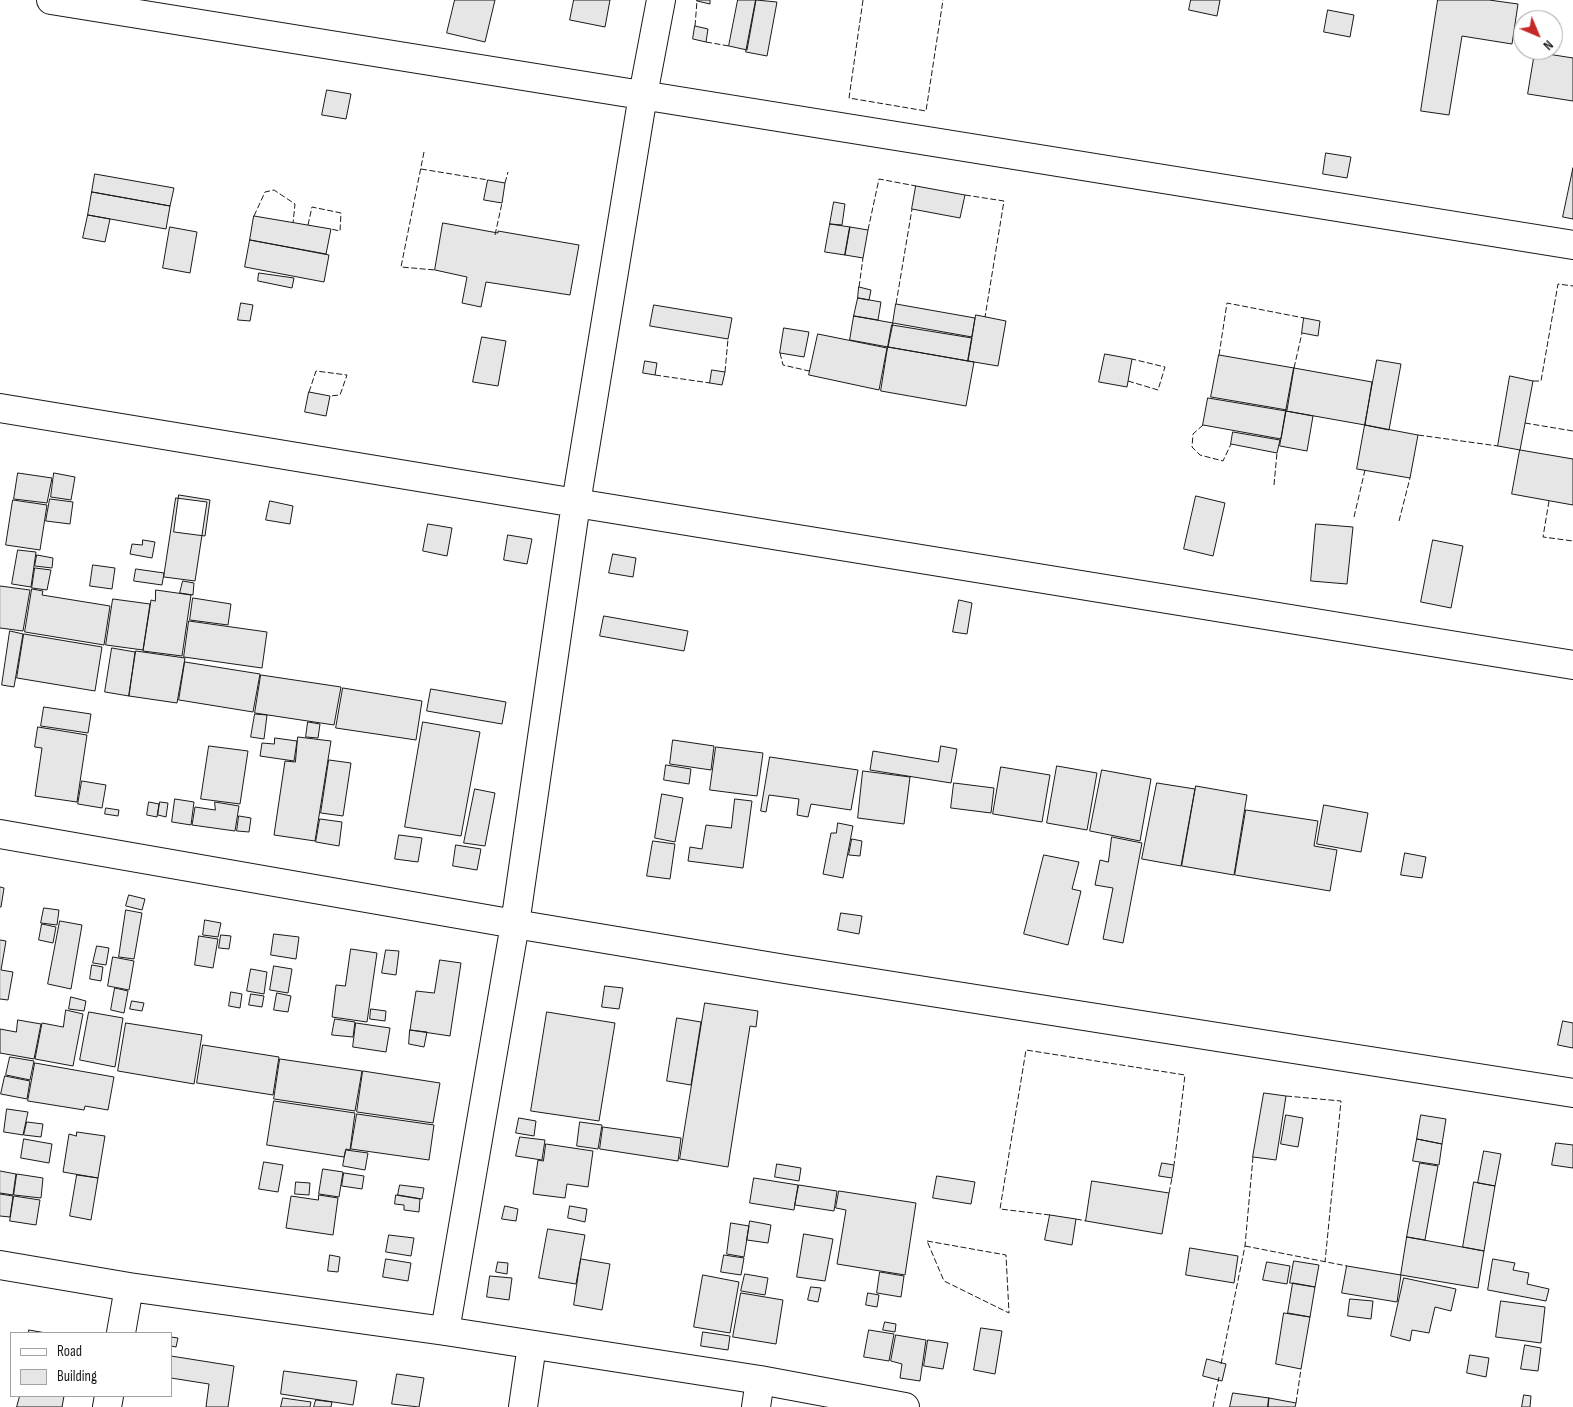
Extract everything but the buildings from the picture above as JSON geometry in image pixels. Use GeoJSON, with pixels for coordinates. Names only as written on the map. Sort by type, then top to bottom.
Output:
{"type":"FeatureCollection","features":[{"type":"Feature","properties":{"kind":"street"},"geometry":{"type":"LineString","coordinates":[[51,0],[1573,245]]}},
{"type":"Feature","properties":{"kind":"street"},"geometry":{"type":"LineString","coordinates":[[445,1331],[515,924],[576,503],[643,95],[661,0]]}},
{"type":"Feature","properties":{"kind":"street"},"geometry":{"type":"LineString","coordinates":[[0,408],[1573,665]]}},
{"type":"Feature","properties":{"kind":"street"},"geometry":{"type":"LineString","coordinates":[[0,834],[515,924],[805,972],[1573,1093]]}},
{"type":"Feature","properties":{"kind":"street"},"geometry":{"type":"LineString","coordinates":[[0,1265],[129,1287],[445,1331],[760,1380],[905,1407]]}},
{"type":"Feature","properties":{"kind":"street"},"geometry":{"type":"LineString","coordinates":[[121,1332],[129,1287]]}},
{"type":"Feature","properties":{"kind":"street"},"geometry":{"type":"LineString","coordinates":[[523,1407],[532,1345]]}},
{"type":"Feature","properties":{"kind":"street"},"geometry":{"type":"LineString","coordinates":[[756,1407],[760,1380]]}},
{"type":"Feature","properties":{"kind":"fence"},"geometry":{"type":"LineString","coordinates":[[863,0],[849,98],[926,111],[943,0]]}},
{"type":"Feature","properties":{"kind":"fence"},"geometry":{"type":"LineString","coordinates":[[695,26],[697,1]]}},
{"type":"Feature","properties":{"kind":"fence"},"geometry":{"type":"LineString","coordinates":[[706,42],[729,46]]}},
{"type":"Feature","properties":{"kind":"fence"},"geometry":{"type":"LineString","coordinates":[[424,152],[401,267],[435,270]]}},
{"type":"Feature","properties":{"kind":"fence"},"geometry":{"type":"LineString","coordinates":[[421,169],[488,180]]}},
{"type":"Feature","properties":{"kind":"fence"},"geometry":{"type":"LineString","coordinates":[[505,183],[508,172]]}},
{"type":"Feature","properties":{"kind":"fence"},"geometry":{"type":"LineString","coordinates":[[868,230],[879,179],[916,186]]}},
{"type":"Feature","properties":{"kind":"fence"},"geometry":{"type":"LineString","coordinates":[[254,216],[265,192],[274,190],[295,204],[293,223]]}},
{"type":"Feature","properties":{"kind":"fence"},"geometry":{"type":"LineString","coordinates":[[965,195],[1004,201],[985,317]]}},
{"type":"Feature","properties":{"kind":"fence"},"geometry":{"type":"LineString","coordinates":[[495,235],[502,203]]}},
{"type":"Feature","properties":{"kind":"fence"},"geometry":{"type":"LineString","coordinates":[[308,225],[312,207],[341,213],[340,231],[331,229]]}},
{"type":"Feature","properties":{"kind":"fence"},"geometry":{"type":"LineString","coordinates":[[896,304],[912,209]]}},
{"type":"Feature","properties":{"kind":"fence"},"geometry":{"type":"LineString","coordinates":[[859,287],[863,258]]}},
{"type":"Feature","properties":{"kind":"fence"},"geometry":{"type":"LineString","coordinates":[[1533,381],[1541,381],[1558,284],[1573,286]]}},
{"type":"Feature","properties":{"kind":"fence"},"geometry":{"type":"LineString","coordinates":[[1219,355],[1227,303],[1304,318]]}},
{"type":"Feature","properties":{"kind":"fence"},"geometry":{"type":"LineString","coordinates":[[1294,368],[1302,333]]}},
{"type":"Feature","properties":{"kind":"fence"},"geometry":{"type":"LineString","coordinates":[[725,372],[728,339]]}},
{"type":"Feature","properties":{"kind":"fence"},"geometry":{"type":"LineString","coordinates":[[780,353],[783,365],[809,371],[810,368]]}},
{"type":"Feature","properties":{"kind":"fence"},"geometry":{"type":"LineString","coordinates":[[1128,381],[1158,390],[1165,367],[1132,359]]}},
{"type":"Feature","properties":{"kind":"fence"},"geometry":{"type":"LineString","coordinates":[[309,392],[316,371],[347,375],[340,395],[330,396]]}},
{"type":"Feature","properties":{"kind":"fence"},"geometry":{"type":"LineString","coordinates":[[655,375],[710,383]]}},
{"type":"Feature","properties":{"kind":"fence"},"geometry":{"type":"LineString","coordinates":[[1525,423],[1573,431]]}},
{"type":"Feature","properties":{"kind":"fence"},"geometry":{"type":"LineString","coordinates":[[1203,425],[1193,434],[1192,447],[1200,455],[1223,461],[1231,444]]}},
{"type":"Feature","properties":{"kind":"fence"},"geometry":{"type":"LineString","coordinates":[[1418,435],[1498,446]]}},
{"type":"Feature","properties":{"kind":"fence"},"geometry":{"type":"LineString","coordinates":[[1274,485],[1277,453]]}},
{"type":"Feature","properties":{"kind":"fence"},"geometry":{"type":"LineString","coordinates":[[1354,517],[1365,470]]}},
{"type":"Feature","properties":{"kind":"fence"},"geometry":{"type":"LineString","coordinates":[[1399,521],[1410,478]]}},
{"type":"Feature","properties":{"kind":"fence"},"geometry":{"type":"LineString","coordinates":[[1549,501],[1543,537],[1573,541]]}},
{"type":"Feature","properties":{"kind":"fence"},"geometry":{"type":"LineString","coordinates":[[1050,1215],[1000,1209],[1026,1050],[1185,1075],[1174,1165]]}},
{"type":"Feature","properties":{"kind":"fence"},"geometry":{"type":"LineString","coordinates":[[1286,1096],[1341,1101],[1325,1262]]}},
{"type":"Feature","properties":{"kind":"fence"},"geometry":{"type":"LineString","coordinates":[[1221,1364],[1245,1246],[1253,1157]]}},
{"type":"Feature","properties":{"kind":"fence"},"geometry":{"type":"LineString","coordinates":[[1169,1193],[1172,1178]]}},
{"type":"Feature","properties":{"kind":"fence"},"geometry":{"type":"LineString","coordinates":[[1076,1219],[1086,1221]]}},
{"type":"Feature","properties":{"kind":"fence"},"geometry":{"type":"LineString","coordinates":[[927,1241],[1006,1255],[1009,1313],[944,1281],[927,1241]]}},
{"type":"Feature","properties":{"kind":"fence"},"geometry":{"type":"LineString","coordinates":[[1245,1246],[1347,1266]]}},
{"type":"Feature","properties":{"kind":"fence"},"geometry":{"type":"LineString","coordinates":[[1296,1403],[1301,1369]]}},
{"type":"Feature","properties":{"kind":"fence"},"geometry":{"type":"LineString","coordinates":[[1213,1407],[1219,1377]]}}]}
